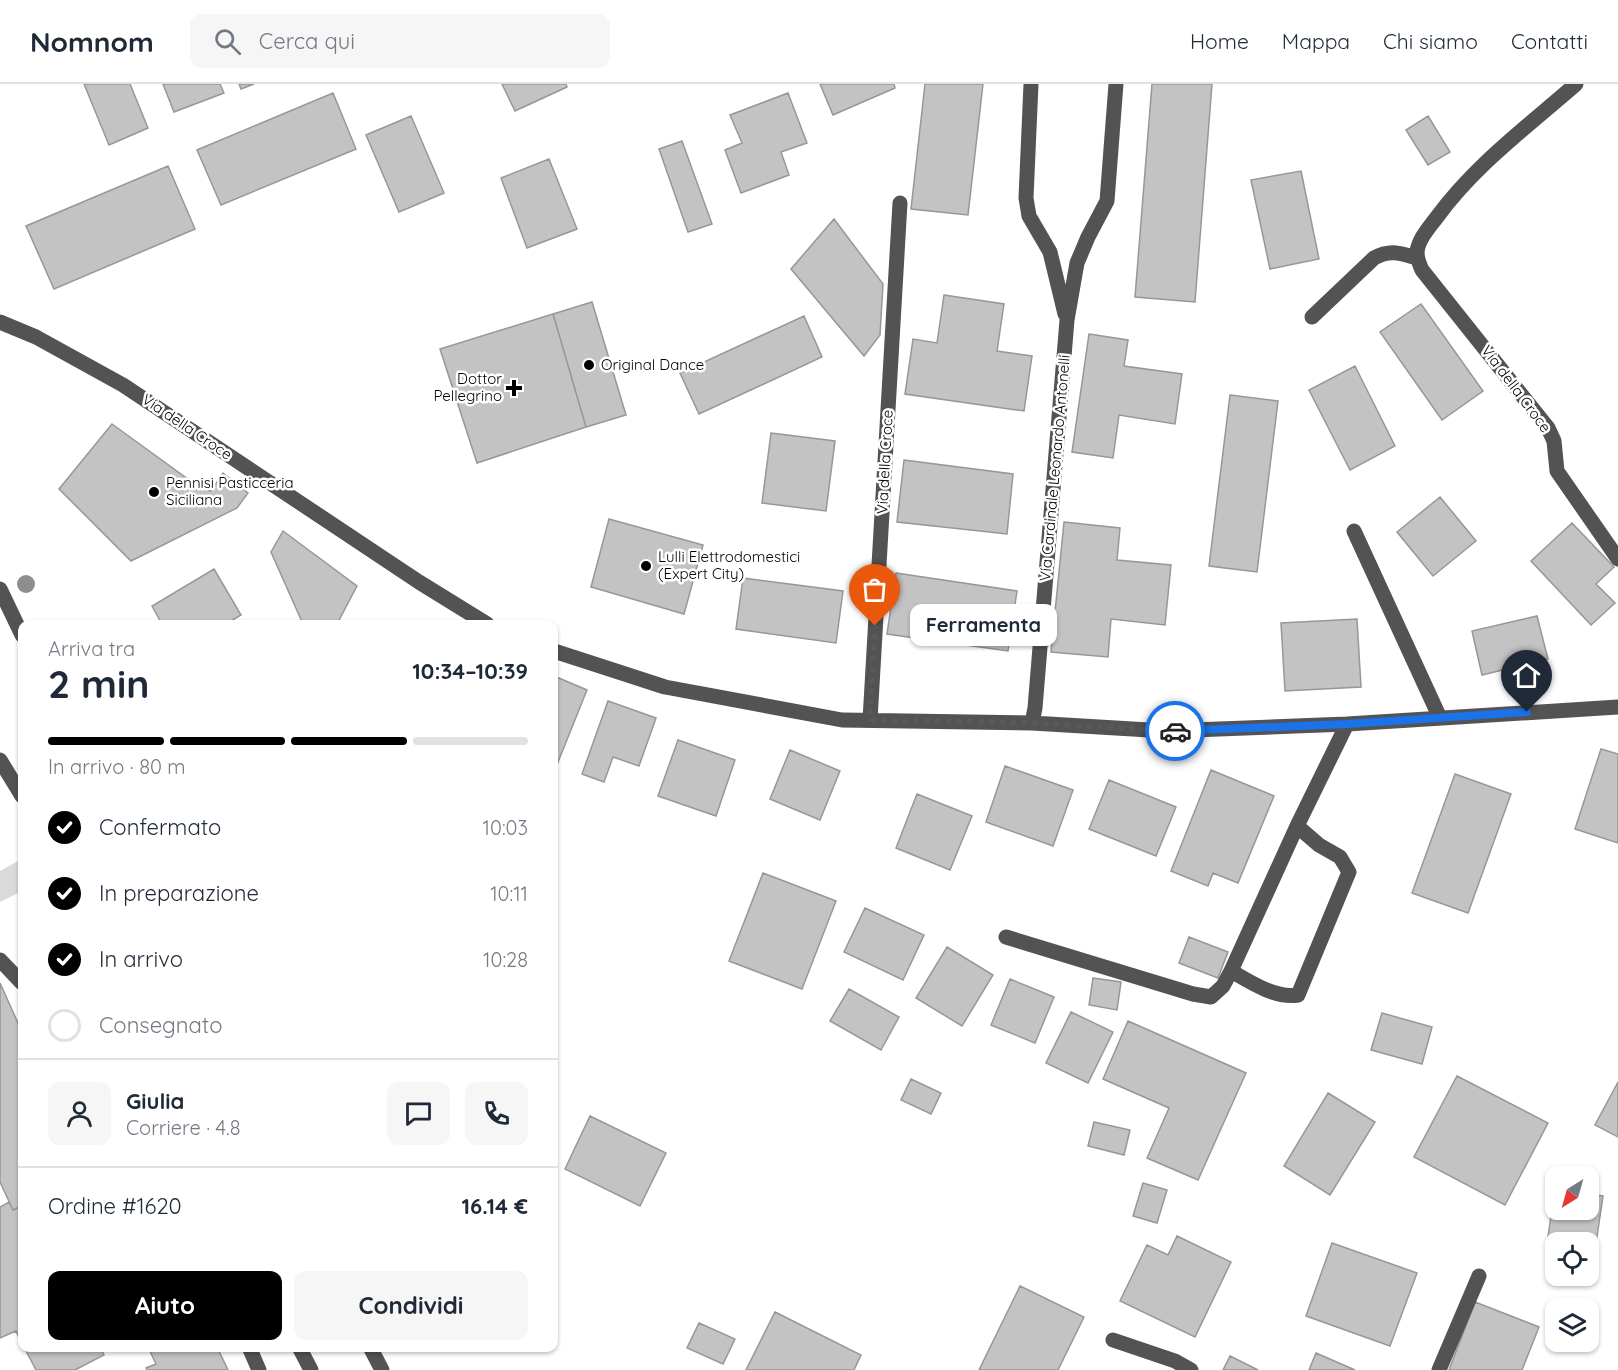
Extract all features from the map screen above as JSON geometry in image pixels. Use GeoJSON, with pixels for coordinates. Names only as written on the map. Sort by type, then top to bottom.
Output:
{"type":"FeatureCollection","features":[{"type":"Feature","properties":{"kind":"street","name":"Via Cardinale Leonardo Antonelli"},"geometry":{"type":"LineString","coordinates":[[1031,84],[1026,198],[1029,216],[1050,252],[1067,320]]}},
{"type":"Feature","properties":{"kind":"street","name":"Via Cardinale Leonardo Antonelli"},"geometry":{"type":"LineString","coordinates":[[1032,723],[1067,320],[1077,262],[1107,201],[1116,84]]}},
{"type":"Feature","properties":{"kind":"street"},"geometry":{"type":"LineString","coordinates":[[1312,317],[1374,258],[1385,252],[1417,258],[1419,244],[1444,207],[1495,153],[1576,84]]}},
{"type":"Feature","properties":{"kind":"street","name":"Via della Croce"},"geometry":{"type":"LineString","coordinates":[[870,720],[900,203]]}},
{"type":"Feature","properties":{"kind":"street","name":"Via della Croce"},"geometry":{"type":"LineString","coordinates":[[1417,258],[1422,270],[1548,428],[1554,441],[1557,471],[1618,559]]}},
{"type":"Feature","properties":{"kind":"street","name":"Via della Croce"},"geometry":{"type":"LineString","coordinates":[[0,322],[36,337],[123,385],[409,576],[480,620]]}},
{"type":"Feature","properties":{"kind":"street"},"geometry":{"type":"LineString","coordinates":[[1354,531],[1440,718]]}},
{"type":"Feature","properties":{"kind":"street"},"geometry":{"type":"LineString","coordinates":[[0,589],[18,627]]}},
{"type":"Feature","properties":{"kind":"street"},"geometry":{"type":"LineString","coordinates":[[558,652],[665,687],[842,720],[1032,723],[1166,731],[1347,724],[1618,707]]}},
{"type":"Feature","properties":{"kind":"street"},"geometry":{"type":"LineString","coordinates":[[1006,937],[1193,994],[1211,996],[1223,986],[1231,971],[1297,826],[1347,724]]}},
{"type":"Feature","properties":{"kind":"street"},"geometry":{"type":"LineString","coordinates":[[0,760],[18,789]]}},
{"type":"Feature","properties":{"kind":"street"},"geometry":{"type":"LineString","coordinates":[[1231,971],[1288,997],[1298,995],[1349,872],[1340,857],[1297,826]]}},
{"type":"Feature","properties":{"kind":"street"},"geometry":{"type":"LineString","coordinates":[[0,960],[18,979]]}},
{"type":"Feature","properties":{"kind":"street"},"geometry":{"type":"LineString","coordinates":[[1439,1370],[1479,1276]]}},
{"type":"Feature","properties":{"kind":"street"},"geometry":{"type":"LineString","coordinates":[[1113,1340],[1174,1361],[1191,1370]]}},
{"type":"Feature","properties":{"kind":"street"},"geometry":{"type":"LineString","coordinates":[[251,1352],[259,1370]]}},
{"type":"Feature","properties":{"kind":"street"},"geometry":{"type":"LineString","coordinates":[[302,1352],[311,1370]]}},
{"type":"Feature","properties":{"kind":"street"},"geometry":{"type":"LineString","coordinates":[[373,1352],[382,1370]]}},
{"type":"Feature","properties":{"kind":"shaded area"},"geometry":{"type":"Polygon","coordinates":[[[18,861],[18,893],[0,902],[0,871],[18,861]]]}},
{"type":"Feature","properties":{"kind":"building"},"geometry":{"type":"Polygon","coordinates":[[[84,84],[130,84],[148,128],[109,145],[84,84]]]}},
{"type":"Feature","properties":{"kind":"building"},"geometry":{"type":"Polygon","coordinates":[[[163,84],[220,84],[224,93],[174,112],[163,84]]]}},
{"type":"Feature","properties":{"kind":"building"},"geometry":{"type":"Polygon","coordinates":[[[239,84],[254,84],[241,89],[239,84]]]}},
{"type":"Feature","properties":{"kind":"building"},"geometry":{"type":"Polygon","coordinates":[[[502,84],[566,84],[567,87],[515,111],[502,84]]]}},
{"type":"Feature","properties":{"kind":"building"},"geometry":{"type":"Polygon","coordinates":[[[820,84],[894,84],[895,88],[833,115],[820,84]]]}},
{"type":"Feature","properties":{"kind":"building"},"geometry":{"type":"Polygon","coordinates":[[[925,84],[983,84],[968,215],[911,209],[925,84]]]}},
{"type":"Feature","properties":{"kind":"building"},"geometry":{"type":"Polygon","coordinates":[[[1152,84],[1212,84],[1195,302],[1135,297],[1152,84]]]}},
{"type":"Feature","properties":{"kind":"building"},"geometry":{"type":"Polygon","coordinates":[[[333,93],[356,149],[221,205],[197,150],[333,93]]]}},
{"type":"Feature","properties":{"kind":"building"},"geometry":{"type":"Polygon","coordinates":[[[788,93],[807,143],[781,152],[789,175],[741,193],[725,150],[742,143],[730,115],[788,93]]]}},
{"type":"Feature","properties":{"kind":"building"},"geometry":{"type":"Polygon","coordinates":[[[411,116],[444,193],[399,212],[366,135],[411,116]]]}},
{"type":"Feature","properties":{"kind":"building"},"geometry":{"type":"Polygon","coordinates":[[[1428,116],[1450,152],[1428,165],[1406,130],[1428,116]]]}},
{"type":"Feature","properties":{"kind":"building"},"geometry":{"type":"Polygon","coordinates":[[[682,141],[712,224],[688,232],[659,149],[682,141]]]}},
{"type":"Feature","properties":{"kind":"building"},"geometry":{"type":"Polygon","coordinates":[[[549,159],[577,229],[527,248],[501,178],[549,159]]]}},
{"type":"Feature","properties":{"kind":"building"},"geometry":{"type":"Polygon","coordinates":[[[168,166],[195,229],[54,289],[26,226],[168,166]]]}},
{"type":"Feature","properties":{"kind":"building"},"geometry":{"type":"Polygon","coordinates":[[[1301,171],[1319,259],[1270,269],[1251,180],[1301,171]]]}},
{"type":"Feature","properties":{"kind":"building"},"geometry":{"type":"Polygon","coordinates":[[[834,219],[883,284],[880,335],[864,356],[791,269],[834,219]]]}},
{"type":"Feature","properties":{"kind":"building"},"geometry":{"type":"Polygon","coordinates":[[[944,295],[1004,304],[997,351],[1032,356],[1024,411],[905,394],[913,339],[937,343],[944,295]]]}},
{"type":"Feature","properties":{"kind":"building","name":"Original Dance"},"geometry":{"type":"Polygon","coordinates":[[[592,302],[626,415],[586,427],[553,314],[592,302]]]}},
{"type":"Feature","properties":{"kind":"building"},"geometry":{"type":"Polygon","coordinates":[[[1421,304],[1483,391],[1442,420],[1380,332],[1421,304]]]}},
{"type":"Feature","properties":{"kind":"building","name":"Dottor Pellegrino"},"geometry":{"type":"Polygon","coordinates":[[[553,314],[586,427],[477,463],[440,349],[553,314]]]}},
{"type":"Feature","properties":{"kind":"building"},"geometry":{"type":"Polygon","coordinates":[[[804,316],[822,357],[699,414],[680,373],[804,316]]]}},
{"type":"Feature","properties":{"kind":"building"},"geometry":{"type":"Polygon","coordinates":[[[1089,334],[1128,340],[1124,366],[1182,374],[1175,424],[1119,415],[1113,458],[1072,452],[1089,334]]]}},
{"type":"Feature","properties":{"kind":"building"},"geometry":{"type":"Polygon","coordinates":[[[1355,366],[1395,446],[1350,470],[1309,390],[1355,366]]]}},
{"type":"Feature","properties":{"kind":"building"},"geometry":{"type":"Polygon","coordinates":[[[1230,395],[1278,401],[1257,572],[1209,566],[1230,395]]]}},
{"type":"Feature","properties":{"kind":"building","name":"Pennisi Pasticceria Siciliana"},"geometry":{"type":"Polygon","coordinates":[[[112,424],[199,487],[211,491],[223,473],[248,493],[237,508],[131,561],[59,489],[112,424]]]}},
{"type":"Feature","properties":{"kind":"building"},"geometry":{"type":"Polygon","coordinates":[[[771,433],[835,441],[826,511],[762,503],[771,433]]]}},
{"type":"Feature","properties":{"kind":"building"},"geometry":{"type":"Polygon","coordinates":[[[904,460],[1013,474],[1007,534],[897,522],[904,460]]]}},
{"type":"Feature","properties":{"kind":"building"},"geometry":{"type":"Polygon","coordinates":[[[1440,497],[1476,541],[1433,576],[1397,532],[1440,497]]]}},
{"type":"Feature","properties":{"kind":"building","name":"Lulli Elettrodomestici (Expert City)"},"geometry":{"type":"Polygon","coordinates":[[[609,519],[703,545],[684,614],[591,587],[609,519]]]}},
{"type":"Feature","properties":{"kind":"building"},"geometry":{"type":"Polygon","coordinates":[[[1064,522],[1120,528],[1117,560],[1171,565],[1165,625],[1111,619],[1108,657],[1051,652],[1064,522]]]}},
{"type":"Feature","properties":{"kind":"building"},"geometry":{"type":"Polygon","coordinates":[[[1572,523],[1614,567],[1596,584],[1615,603],[1591,625],[1531,561],[1572,523]]]}},
{"type":"Feature","properties":{"kind":"building"},"geometry":{"type":"Polygon","coordinates":[[[283,531],[357,586],[339,620],[301,620],[271,552],[283,531]]]}},
{"type":"Feature","properties":{"kind":"building"},"geometry":{"type":"Polygon","coordinates":[[[214,569],[241,615],[233,620],[160,620],[152,606],[214,569]]]}},
{"type":"Feature","properties":{"kind":"building"},"geometry":{"type":"Polygon","coordinates":[[[896,573],[1017,591],[1008,651],[887,634],[896,573]]]}},
{"type":"Feature","properties":{"kind":"building"},"geometry":{"type":"Polygon","coordinates":[[[743,578],[843,591],[836,643],[736,629],[743,578]]]}},
{"type":"Feature","properties":{"kind":"building"},"geometry":{"type":"Polygon","coordinates":[[[1537,616],[1548,659],[1482,675],[1472,631],[1537,616]]]}},
{"type":"Feature","properties":{"kind":"building"},"geometry":{"type":"Polygon","coordinates":[[[1357,619],[1361,687],[1285,691],[1281,623],[1357,619]]]}},
{"type":"Feature","properties":{"kind":"building"},"geometry":{"type":"Polygon","coordinates":[[[558,678],[587,690],[558,762],[558,678]]]}},
{"type":"Feature","properties":{"kind":"building"},"geometry":{"type":"Polygon","coordinates":[[[608,701],[656,718],[639,766],[613,757],[604,782],[582,774],[608,701]]]}},
{"type":"Feature","properties":{"kind":"building"},"geometry":{"type":"Polygon","coordinates":[[[678,740],[735,760],[716,816],[658,796],[678,740]]]}},
{"type":"Feature","properties":{"kind":"building"},"geometry":{"type":"Polygon","coordinates":[[[1601,749],[1618,754],[1618,843],[1575,829],[1601,749]]]}},
{"type":"Feature","properties":{"kind":"building"},"geometry":{"type":"Polygon","coordinates":[[[790,750],[840,771],[820,820],[770,799],[790,750]]]}},
{"type":"Feature","properties":{"kind":"building"},"geometry":{"type":"Polygon","coordinates":[[[1005,766],[1073,790],[1053,846],[986,822],[1005,766]]]}},
{"type":"Feature","properties":{"kind":"building"},"geometry":{"type":"Polygon","coordinates":[[[1211,770],[1274,796],[1238,883],[1213,873],[1208,886],[1171,871],[1211,770]]]}},
{"type":"Feature","properties":{"kind":"building"},"geometry":{"type":"Polygon","coordinates":[[[1455,774],[1511,794],[1468,913],[1412,893],[1455,774]]]}},
{"type":"Feature","properties":{"kind":"building"},"geometry":{"type":"Polygon","coordinates":[[[1109,780],[1176,807],[1156,856],[1089,829],[1109,780]]]}},
{"type":"Feature","properties":{"kind":"building"},"geometry":{"type":"Polygon","coordinates":[[[917,794],[972,816],[950,870],[896,848],[917,794]]]}},
{"type":"Feature","properties":{"kind":"building"},"geometry":{"type":"Polygon","coordinates":[[[763,873],[836,901],[802,989],[729,961],[763,873]]]}},
{"type":"Feature","properties":{"kind":"building"},"geometry":{"type":"Polygon","coordinates":[[[865,908],[924,935],[903,980],[844,952],[865,908]]]}},
{"type":"Feature","properties":{"kind":"building"},"geometry":{"type":"Polygon","coordinates":[[[1189,937],[1228,952],[1218,978],[1179,963],[1189,937]]]}},
{"type":"Feature","properties":{"kind":"building"},"geometry":{"type":"Polygon","coordinates":[[[947,947],[993,975],[962,1026],[916,998],[947,947]]]}},
{"type":"Feature","properties":{"kind":"building"},"geometry":{"type":"Polygon","coordinates":[[[1093,978],[1121,982],[1117,1010],[1089,1005],[1093,978]]]}},
{"type":"Feature","properties":{"kind":"building"},"geometry":{"type":"Polygon","coordinates":[[[1010,979],[1054,997],[1035,1043],[991,1025],[1010,979]]]}},
{"type":"Feature","properties":{"kind":"building"},"geometry":{"type":"Polygon","coordinates":[[[0,983],[18,1023],[18,1208],[13,1210],[0,1182],[0,983]]]}},
{"type":"Feature","properties":{"kind":"building"},"geometry":{"type":"Polygon","coordinates":[[[849,989],[899,1017],[881,1050],[830,1021],[849,989]]]}},
{"type":"Feature","properties":{"kind":"building"},"geometry":{"type":"Polygon","coordinates":[[[1071,1012],[1113,1032],[1088,1083],[1046,1063],[1071,1012]]]}},
{"type":"Feature","properties":{"kind":"building"},"geometry":{"type":"Polygon","coordinates":[[[1382,1013],[1432,1027],[1422,1064],[1371,1050],[1382,1013]]]}},
{"type":"Feature","properties":{"kind":"building"},"geometry":{"type":"Polygon","coordinates":[[[1128,1021],[1246,1073],[1198,1180],[1147,1158],[1169,1108],[1103,1079],[1128,1021]]]}},
{"type":"Feature","properties":{"kind":"building"},"geometry":{"type":"Polygon","coordinates":[[[1457,1076],[1548,1123],[1505,1205],[1414,1157],[1457,1076]]]}},
{"type":"Feature","properties":{"kind":"building"},"geometry":{"type":"Polygon","coordinates":[[[911,1079],[941,1093],[931,1114],[901,1100],[911,1079]]]}},
{"type":"Feature","properties":{"kind":"building"},"geometry":{"type":"Polygon","coordinates":[[[1618,1082],[1618,1137],[1595,1125],[1618,1082]]]}},
{"type":"Feature","properties":{"kind":"building"},"geometry":{"type":"Polygon","coordinates":[[[1328,1093],[1375,1122],[1330,1195],[1284,1166],[1328,1093]]]}},
{"type":"Feature","properties":{"kind":"building"},"geometry":{"type":"Polygon","coordinates":[[[590,1116],[666,1153],[640,1206],[565,1169],[590,1116]]]}},
{"type":"Feature","properties":{"kind":"building"},"geometry":{"type":"Polygon","coordinates":[[[1094,1122],[1130,1130],[1124,1155],[1088,1146],[1094,1122]]]}},
{"type":"Feature","properties":{"kind":"building"},"geometry":{"type":"Polygon","coordinates":[[[1143,1183],[1167,1190],[1157,1223],[1133,1216],[1143,1183]]]}},
{"type":"Feature","properties":{"kind":"building"},"geometry":{"type":"Polygon","coordinates":[[[1599,1195],[1603,1196],[1598,1232],[1549,1232],[1550,1220],[1599,1220],[1599,1195]]]}},
{"type":"Feature","properties":{"kind":"building"},"geometry":{"type":"Polygon","coordinates":[[[9,1202],[13,1210],[18,1208],[18,1335],[16,1331],[0,1338],[0,1207],[9,1202]]]}},
{"type":"Feature","properties":{"kind":"building"},"geometry":{"type":"Polygon","coordinates":[[[1177,1236],[1231,1262],[1195,1337],[1120,1301],[1147,1245],[1168,1255],[1177,1236]]]}},
{"type":"Feature","properties":{"kind":"building"},"geometry":{"type":"Polygon","coordinates":[[[1332,1243],[1417,1273],[1390,1346],[1306,1316],[1332,1243]]]}},
{"type":"Feature","properties":{"kind":"building"},"geometry":{"type":"Polygon","coordinates":[[[1020,1286],[1084,1317],[1058,1370],[979,1370],[1020,1286]]]}},
{"type":"Feature","properties":{"kind":"building"},"geometry":{"type":"Polygon","coordinates":[[[1475,1302],[1539,1327],[1522,1370],[1449,1370],[1475,1302]]]}},
{"type":"Feature","properties":{"kind":"building"},"geometry":{"type":"Polygon","coordinates":[[[775,1312],[861,1355],[854,1370],[746,1370],[775,1312]]]}},
{"type":"Feature","properties":{"kind":"building"},"geometry":{"type":"Polygon","coordinates":[[[699,1323],[735,1339],[723,1364],[687,1348],[699,1323]]]}},
{"type":"Feature","properties":{"kind":"building"},"geometry":{"type":"Polygon","coordinates":[[[27,1352],[102,1352],[104,1355],[75,1370],[36,1370],[27,1352]]]}},
{"type":"Feature","properties":{"kind":"building"},"geometry":{"type":"Polygon","coordinates":[[[150,1352],[219,1352],[228,1370],[147,1370],[146,1368],[156,1364],[150,1352]]]}},
{"type":"Feature","properties":{"kind":"building"},"geometry":{"type":"Polygon","coordinates":[[[1316,1353],[1355,1370],[1309,1370],[1316,1353]]]}},
{"type":"Feature","properties":{"kind":"building"},"geometry":{"type":"Polygon","coordinates":[[[1230,1356],[1258,1370],[1223,1370],[1230,1356]]]}},
{"type":"Feature","properties":{"kind":"way so far"},"geometry":{"type":"LineString","coordinates":[[875,626],[870,720],[1032,723],[1175,731]]}},
{"type":"Feature","properties":{"kind":"place","name":"Original Dance"},"geometry":{"type":"Point","coordinates":[589,365]}},
{"type":"Feature","properties":{"kind":"place","name":"Dottor Pellegrino"},"geometry":{"type":"Point","coordinates":[514,388]}},
{"type":"Feature","properties":{"kind":"place","name":"Pennisi Pasticceria Siciliana"},"geometry":{"type":"Point","coordinates":[154,492]}},
{"type":"Feature","properties":{"kind":"place","name":"Lulli Elettrodomestici (Expert City)"},"geometry":{"type":"Point","coordinates":[646,566]}},
{"type":"Feature","properties":{"kind":"place","name":"Ferramenta"},"geometry":{"type":"Point","coordinates":[875,626]}},
{"type":"Feature","properties":{"kind":"route"},"geometry":{"type":"LineString","coordinates":[[1175,731],[1347,724],[1527,712]]}}]}
